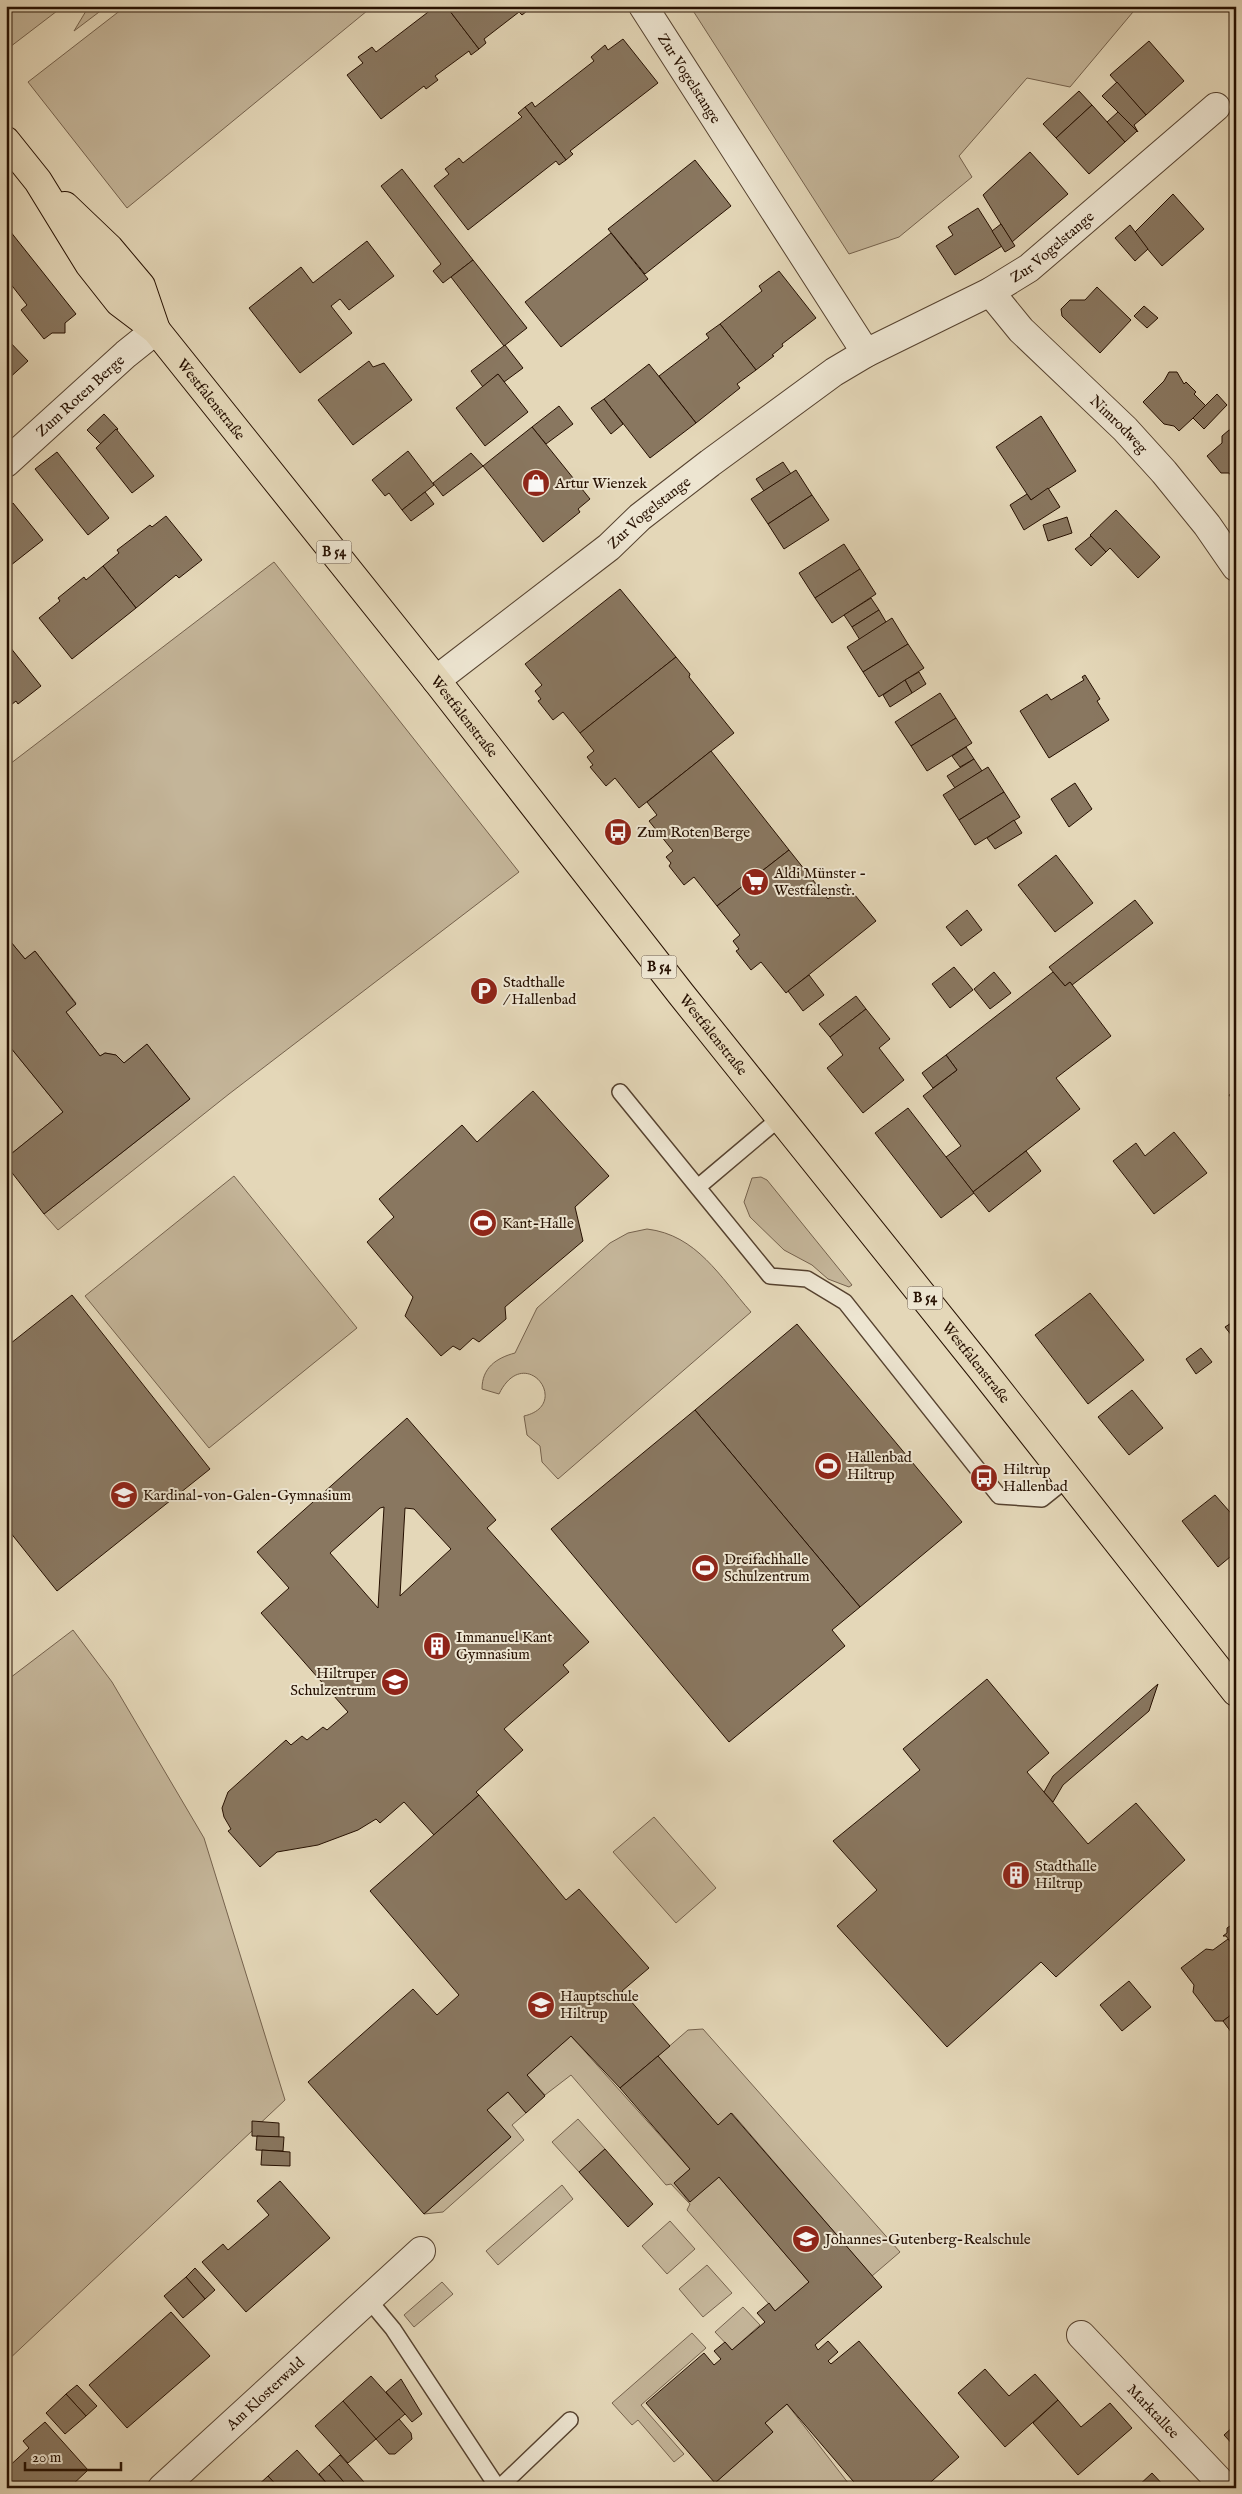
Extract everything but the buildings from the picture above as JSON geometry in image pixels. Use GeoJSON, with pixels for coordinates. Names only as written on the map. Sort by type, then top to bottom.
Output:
{"type":"FeatureCollection","features":[{"type":"Feature","properties":{"kind":"main road","name":"Westfalenstraße"},"geometry":{"type":"LineString","coordinates":[[6,142],[38,181],[109,248],[141,286],[156,330],[436,680],[681,994],[781,1117],[1236,1692]]}},
{"type":"Feature","properties":{"kind":"street","name":"Zur Vogelstange"},"geometry":{"type":"LineString","coordinates":[[643,6],[866,353]]}},
{"type":"Feature","properties":{"kind":"street","name":"Zur Vogelstange"},"geometry":{"type":"LineString","coordinates":[[436,680],[609,547],[640,517],[808,391],[866,353],[990,292],[1029,268],[1216,107]]}},
{"type":"Feature","properties":{"kind":"street","name":"Nimrodweg"},"geometry":{"type":"LineString","coordinates":[[990,292],[1021,330],[1125,429],[1164,472],[1207,525],[1236,567]]}},
{"type":"Feature","properties":{"kind":"street","name":"Zum Roten Berge"},"geometry":{"type":"LineString","coordinates":[[6,463],[126,354],[156,330]]}},
{"type":"Feature","properties":{"kind":"street","name":"Am Klosterwald"},"geometry":{"type":"LineString","coordinates":[[162,2488],[421,2251]]}},
{"type":"Feature","properties":{"kind":"street","name":"Marktallee"},"geometry":{"type":"LineString","coordinates":[[1081,2335],[1226,2488]]}},
{"type":"Feature","properties":{"kind":"lane"},"geometry":{"type":"LineString","coordinates":[[620,1092],[770,1276],[807,1280],[845,1302],[999,1496],[1042,1499],[1067,1479]]}},
{"type":"Feature","properties":{"kind":"lane"},"geometry":{"type":"LineString","coordinates":[[698,1187],[781,1117]]}},
{"type":"Feature","properties":{"kind":"lane"},"geometry":{"type":"LineString","coordinates":[[368,2299],[393,2329],[498,2488],[570,2420]]}},
{"type":"Feature","properties":{"kind":"shaded area"},"geometry":{"type":"Polygon","coordinates":[[[6,6],[60,6],[57,11],[6,50],[6,6]]]}},
{"type":"Feature","properties":{"kind":"shaded area"},"geometry":{"type":"Polygon","coordinates":[[[89,6],[107,6],[74,31],[89,6]]]}},
{"type":"Feature","properties":{"kind":"shaded area"},"geometry":{"type":"Polygon","coordinates":[[[126,6],[373,6],[127,208],[28,82],[126,6]]]}},
{"type":"Feature","properties":{"kind":"shaded area"},"geometry":{"type":"Polygon","coordinates":[[[690,6],[1138,6],[1070,87],[1027,78],[959,156],[972,177],[899,237],[849,254],[690,6]]]}},
{"type":"Feature","properties":{"kind":"shaded area"},"geometry":{"type":"Polygon","coordinates":[[[274,562],[519,872],[229,1094],[58,1230],[44,1214],[190,1099],[147,1044],[124,1063],[116,1055],[105,1053],[100,1056],[66,1012],[76,1003],[35,951],[25,959],[6,936],[6,875],[9,872],[6,868],[6,767],[274,562]]]}},
{"type":"Feature","properties":{"kind":"shaded area"},"geometry":{"type":"Polygon","coordinates":[[[6,1042],[63,1112],[6,1158],[6,1042]]]}},
{"type":"Feature","properties":{"kind":"shaded area"},"geometry":{"type":"Polygon","coordinates":[[[234,1176],[357,1328],[209,1448],[85,1296],[234,1176]]]}},
{"type":"Feature","properties":{"kind":"shaded area"},"geometry":{"type":"Polygon","coordinates":[[[761,1177],[767,1180],[852,1285],[849,1287],[828,1279],[812,1265],[784,1250],[750,1217],[744,1202],[752,1178],[761,1177]]]}},
{"type":"Feature","properties":{"kind":"shaded area"},"geometry":{"type":"Polygon","coordinates":[[[647,1229],[665,1233],[694,1249],[718,1272],[751,1312],[558,1479],[542,1462],[540,1446],[527,1435],[524,1416],[538,1410],[544,1400],[544,1390],[540,1381],[531,1375],[521,1374],[510,1379],[499,1394],[482,1389],[484,1375],[496,1361],[515,1353],[537,1308],[610,1243],[628,1233],[647,1229]]]}},
{"type":"Feature","properties":{"kind":"shaded area"},"geometry":{"type":"Polygon","coordinates":[[[73,1630],[112,1682],[204,1838],[285,2100],[6,2362],[6,1681],[73,1630]]]}},
{"type":"Feature","properties":{"kind":"shaded area"},"geometry":{"type":"Polygon","coordinates":[[[654,1817],[716,1888],[676,1923],[613,1852],[654,1817]]]}},
{"type":"Feature","properties":{"kind":"shaded area"},"geometry":{"type":"Polygon","coordinates":[[[703,2029],[900,2252],[872,2276],[732,2113],[718,2125],[658,2056],[688,2030],[703,2029]]]}},
{"type":"Feature","properties":{"kind":"shaded area"},"geometry":{"type":"Polygon","coordinates":[[[571,2036],[690,2169],[674,2183],[689,2202],[719,2177],[809,2282],[775,2311],[687,2210],[690,2204],[671,2184],[666,2185],[571,2075],[545,2095],[527,2075],[571,2036]]]}},
{"type":"Feature","properties":{"kind":"shaded area"},"geometry":{"type":"Polygon","coordinates":[[[508,2092],[526,2113],[512,2125],[524,2140],[443,2212],[424,2214],[511,2137],[487,2110],[508,2092]]]}},
{"type":"Feature","properties":{"kind":"shaded area"},"geometry":{"type":"Polygon","coordinates":[[[578,2119],[605,2149],[579,2172],[552,2142],[578,2119]]]}},
{"type":"Feature","properties":{"kind":"shaded area"},"geometry":{"type":"Polygon","coordinates":[[[562,2185],[573,2199],[498,2265],[486,2251],[562,2185]]]}},
{"type":"Feature","properties":{"kind":"shaded area"},"geometry":{"type":"Polygon","coordinates":[[[670,2221],[695,2249],[667,2274],[642,2246],[670,2221]]]}},
{"type":"Feature","properties":{"kind":"shaded area"},"geometry":{"type":"Polygon","coordinates":[[[707,2265],[732,2293],[703,2317],[679,2289],[707,2265]]]}},
{"type":"Feature","properties":{"kind":"shaded area"},"geometry":{"type":"Polygon","coordinates":[[[442,2282],[453,2294],[414,2327],[404,2315],[442,2282]]]}},
{"type":"Feature","properties":{"kind":"shaded area"},"geometry":{"type":"Polygon","coordinates":[[[743,2307],[760,2325],[732,2350],[715,2332],[743,2307]]]}},
{"type":"Feature","properties":{"kind":"shaded area"},"geometry":{"type":"Polygon","coordinates":[[[692,2333],[706,2348],[641,2405],[684,2454],[674,2462],[638,2420],[632,2425],[612,2403],[692,2333]]]}},
{"type":"Feature","properties":{"kind":"shaded area"},"geometry":{"type":"Polygon","coordinates":[[[787,2404],[852,2488],[718,2488],[715,2483],[773,2432],[765,2423],[787,2404]]]}},
{"type":"Feature","properties":{"kind":"place","name":"Artur Wienzek"},"geometry":{"type":"Point","coordinates":[536,483]}},
{"type":"Feature","properties":{"kind":"place","name":"Zum Roten Berge"},"geometry":{"type":"Point","coordinates":[618,832]}},
{"type":"Feature","properties":{"kind":"place","name":"Aldi Münster - Westfalenstr."},"geometry":{"type":"Point","coordinates":[755,882]}},
{"type":"Feature","properties":{"kind":"place","name":"Stadthalle / Hallenbad"},"geometry":{"type":"Point","coordinates":[484,991]}},
{"type":"Feature","properties":{"kind":"place","name":"Kant-Halle"},"geometry":{"type":"Point","coordinates":[483,1223]}},
{"type":"Feature","properties":{"kind":"place","name":"Hallenbad Hiltrup"},"geometry":{"type":"Point","coordinates":[828,1466]}},
{"type":"Feature","properties":{"kind":"place","name":"Hiltrup Hallenbad"},"geometry":{"type":"Point","coordinates":[984,1478]}},
{"type":"Feature","properties":{"kind":"place","name":"Kardinal-von-Galen-Gymnasium"},"geometry":{"type":"Point","coordinates":[124,1495]}},
{"type":"Feature","properties":{"kind":"place","name":"Dreifachhalle Schulzentrum"},"geometry":{"type":"Point","coordinates":[705,1568]}},
{"type":"Feature","properties":{"kind":"place","name":"Immanuel Kant Gymnasium"},"geometry":{"type":"Point","coordinates":[437,1646]}},
{"type":"Feature","properties":{"kind":"place","name":"Hiltruper Schulzentrum"},"geometry":{"type":"Point","coordinates":[395,1682]}},
{"type":"Feature","properties":{"kind":"place","name":"Stadthalle Hiltrup"},"geometry":{"type":"Point","coordinates":[1016,1875]}},
{"type":"Feature","properties":{"kind":"place","name":"Hauptschule Hiltrup"},"geometry":{"type":"Point","coordinates":[541,2005]}},
{"type":"Feature","properties":{"kind":"place","name":"Johannes-Gutenberg-Realschule"},"geometry":{"type":"Point","coordinates":[806,2239]}}]}
